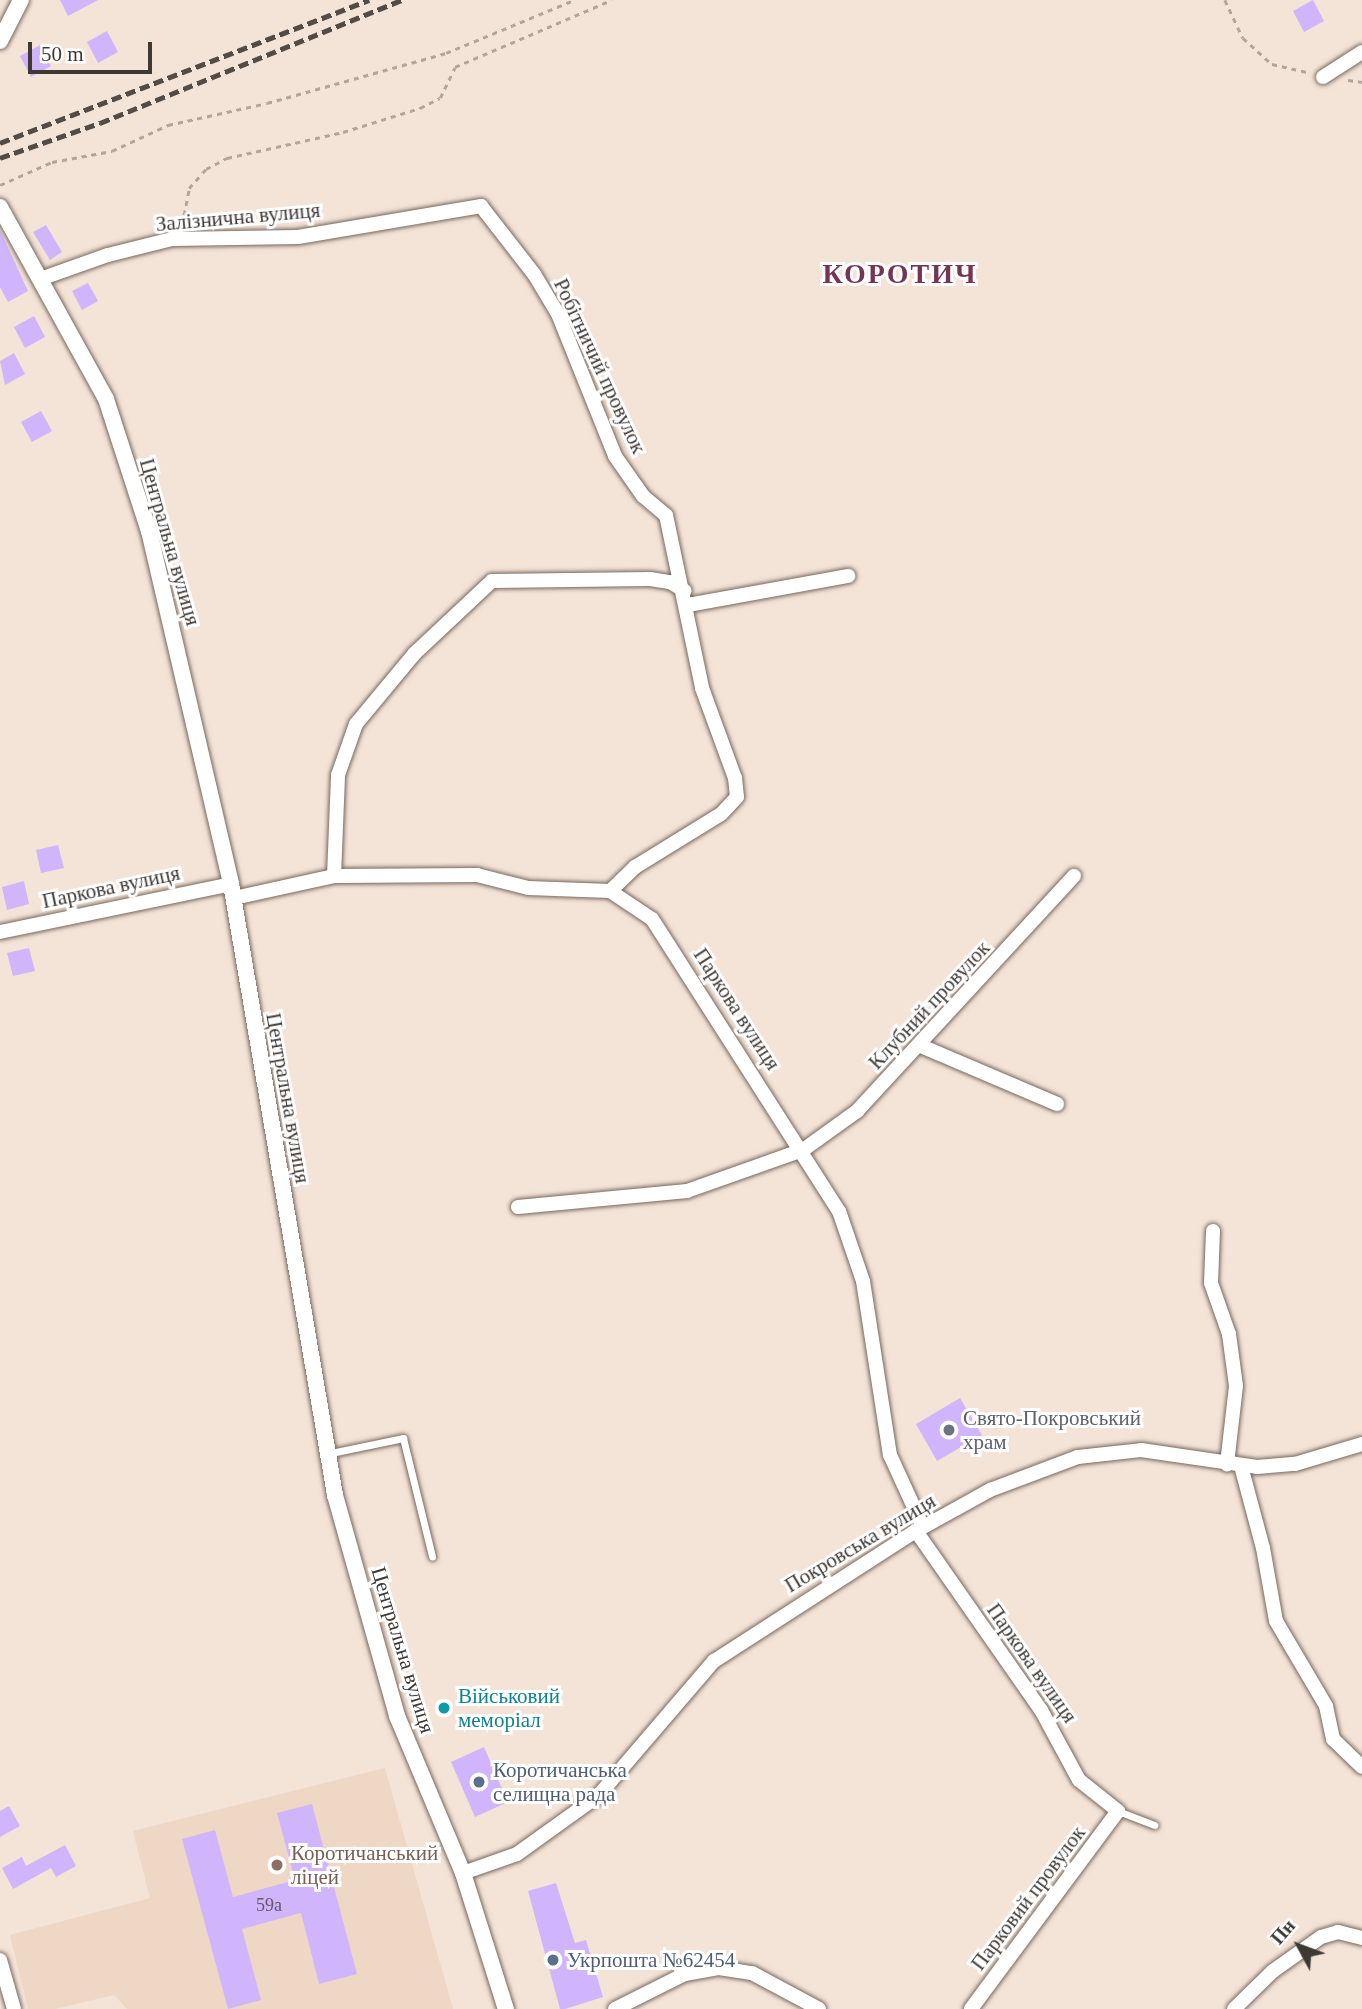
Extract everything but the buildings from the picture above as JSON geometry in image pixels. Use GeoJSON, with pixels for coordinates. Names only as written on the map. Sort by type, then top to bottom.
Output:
{"type":"FeatureCollection","features":[{"type":"Feature","properties":{"kind":"street"},"geometry":{"type":"LineString","coordinates":[[0,41],[21,0]]}},
{"type":"Feature","properties":{"kind":"street"},"geometry":{"type":"LineString","coordinates":[[1323,77],[1362,52]]}},
{"type":"Feature","properties":{"kind":"street","name":"Залізнична вулиця"},"geometry":{"type":"LineString","coordinates":[[43,278],[108,254],[172,239],[298,237],[481,206]]}},
{"type":"Feature","properties":{"kind":"street","name":"Робітничий провулок"},"geometry":{"type":"LineString","coordinates":[[481,206],[514,245],[558,314],[615,456],[643,496],[666,515],[686,598],[702,688],[728,754],[737,797],[721,814],[635,867],[610,891]]}},
{"type":"Feature","properties":{"kind":"street","name":"Центральна вулиця"},"geometry":{"type":"LineString","coordinates":[[2,217],[43,278],[106,399],[149,531],[233,891],[326,1454],[397,1716],[463,1873],[506,2009]]}},
{"type":"Feature","properties":{"kind":"street"},"geometry":{"type":"LineString","coordinates":[[334,876],[338,775],[356,724],[415,653],[492,581],[650,579],[670,582],[686,598],[848,576]]}},
{"type":"Feature","properties":{"kind":"street","name":"Паркова вулиця"},"geometry":{"type":"LineString","coordinates":[[0,932],[334,876],[477,874],[528,888],[610,891],[652,919],[803,1150],[838,1211],[863,1281],[891,1455],[920,1529],[1041,1710],[1079,1780],[1118,1811]]}},
{"type":"Feature","properties":{"kind":"street","name":"Клубний провулок"},"geometry":{"type":"LineString","coordinates":[[519,1207],[687,1191],[803,1150],[858,1111],[921,1046],[1074,876]]}},
{"type":"Feature","properties":{"kind":"street"},"geometry":{"type":"LineString","coordinates":[[921,1046],[1057,1104]]}},
{"type":"Feature","properties":{"kind":"street"},"geometry":{"type":"LineString","coordinates":[[1213,1231],[1210,1283],[1228,1334],[1236,1386],[1234,1465],[1264,1548],[1276,1621],[1326,1706],[1333,1738],[1362,1767]]}},
{"type":"Feature","properties":{"kind":"street","name":"Покровська вулиця"},"geometry":{"type":"LineString","coordinates":[[463,1873],[517,1854],[565,1824],[599,1795],[714,1661],[920,1529],[990,1490],[1078,1457],[1141,1451],[1234,1465],[1295,1464],[1362,1444]]}},
{"type":"Feature","properties":{"kind":"street","name":"Парковий провулок"},"geometry":{"type":"LineString","coordinates":[[971,2009],[1118,1811]]}},
{"type":"Feature","properties":{"kind":"street"},"geometry":{"type":"LineString","coordinates":[[1234,2009],[1273,1971],[1321,1937],[1338,1932],[1362,1938]]}},
{"type":"Feature","properties":{"kind":"street"},"geometry":{"type":"LineString","coordinates":[[0,1959],[14,2009]]}},
{"type":"Feature","properties":{"kind":"street"},"geometry":{"type":"LineString","coordinates":[[615,2009],[685,1974],[719,1968],[752,1973],[819,2009]]}},
{"type":"Feature","properties":{"kind":"lane"},"geometry":{"type":"LineString","coordinates":[[326,1454],[403,1438],[432,1556]]}},
{"type":"Feature","properties":{"kind":"lane"},"geometry":{"type":"LineString","coordinates":[[1118,1811],[1154,1825]]}},
{"type":"Feature","properties":{"kind":"path"},"geometry":{"type":"LineString","coordinates":[[0,184],[52,162],[112,151],[168,125],[267,103],[446,53],[574,0]]}},
{"type":"Feature","properties":{"kind":"path"},"geometry":{"type":"LineString","coordinates":[[172,239],[185,222],[189,188],[206,169],[227,158],[331,135],[420,108],[440,98],[455,67],[611,0]]}},
{"type":"Feature","properties":{"kind":"path"},"geometry":{"type":"LineString","coordinates":[[1226,0],[1243,38],[1272,64],[1323,77],[1362,82]]}},
{"type":"Feature","properties":{"kind":"shaded area","name":"Коротичанський ліцей"},"geometry":{"type":"Polygon","coordinates":[[[385,1768],[453,2009],[127,2009],[114,1995],[55,2009],[28,2009],[10,1935],[150,1898],[133,1831],[385,1768]]]}},
{"type":"Feature","properties":{"kind":"railway"},"geometry":{"type":"LineString","coordinates":[[0,143],[369,0]]}},
{"type":"Feature","properties":{"kind":"railway"},"geometry":{"type":"LineString","coordinates":[[0,158],[100,123],[402,0]]}},
{"type":"Feature","properties":{"kind":"place","name":"Свято-Покровський храм"},"geometry":{"type":"Point","coordinates":[949,1430]}},
{"type":"Feature","properties":{"kind":"place","name":"Військовий меморіал"},"geometry":{"type":"Point","coordinates":[444,1708]}},
{"type":"Feature","properties":{"kind":"place","name":"Коротичанська селищна рада"},"geometry":{"type":"Point","coordinates":[479,1782]}},
{"type":"Feature","properties":{"kind":"place","name":"Коротичанський ліцей"},"geometry":{"type":"Point","coordinates":[277,1865]}},
{"type":"Feature","properties":{"kind":"place","name":"Укрпошта №62454"},"geometry":{"type":"Point","coordinates":[553,1960]}},
{"type":"Feature","properties":{"kind":"district","name":"КОРОТИЧ"},"geometry":{"type":"Point","coordinates":[900,274]}}]}
